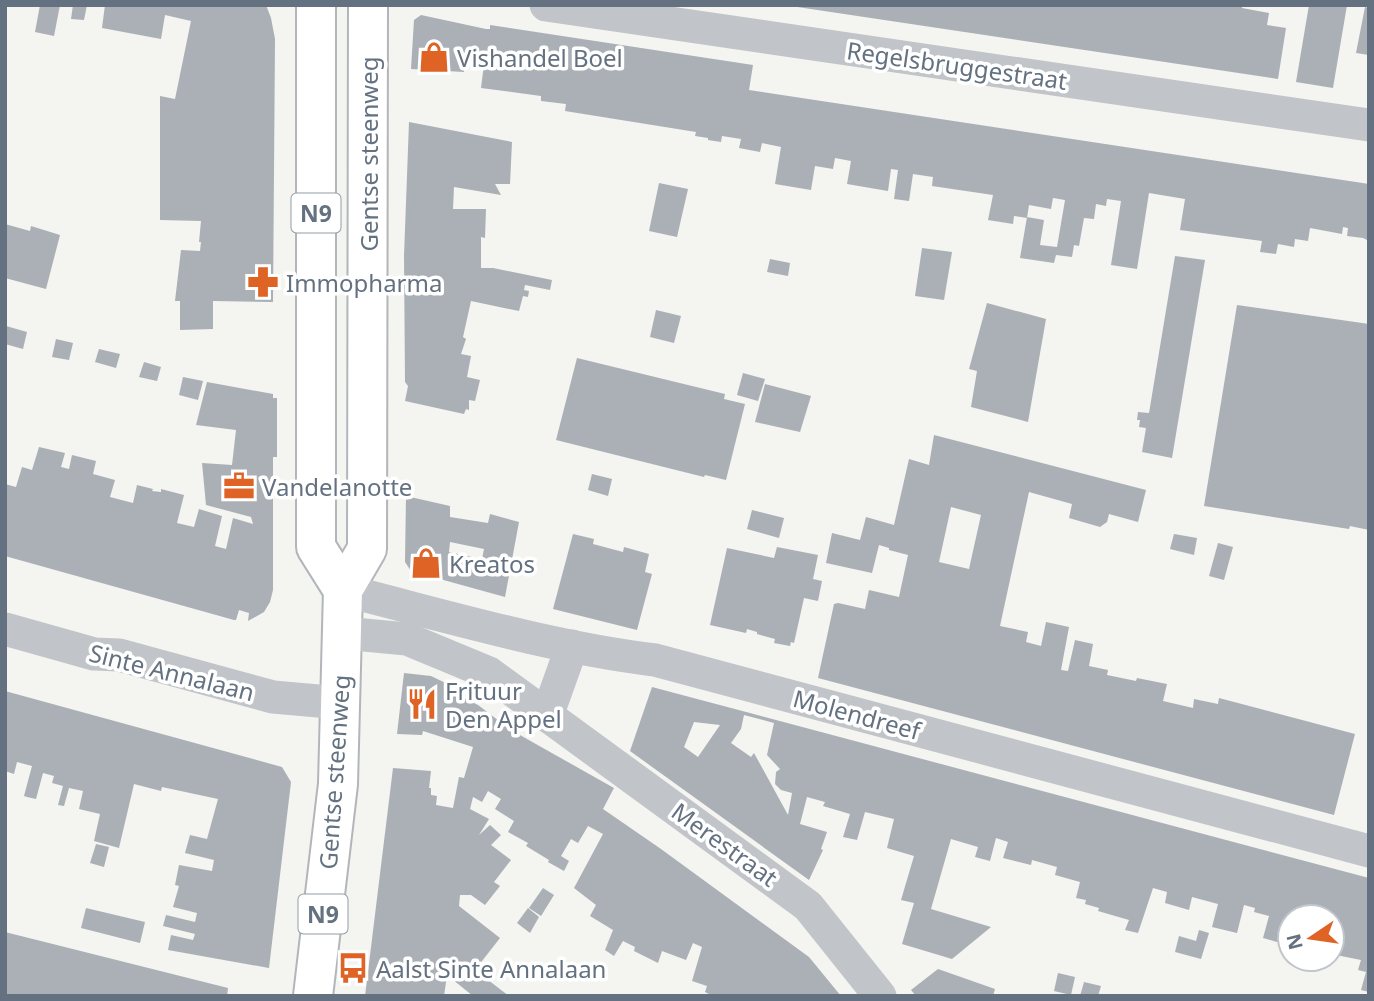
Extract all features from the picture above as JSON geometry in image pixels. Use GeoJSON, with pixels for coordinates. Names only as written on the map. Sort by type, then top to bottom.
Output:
{"type":"FeatureCollection","features":[{"type":"Feature","properties":{"kind":"main road","name":"N9"},"geometry":{"type":"LineString","coordinates":[[316,5],[316,547],[343,590]]}},
{"type":"Feature","properties":{"kind":"main road","name":"Gentse steenweg"},"geometry":{"type":"LineString","coordinates":[[313,996],[338,784],[343,590],[367,549],[368,5]]}},
{"type":"Feature","properties":{"kind":"street","name":"Regelsbruggestraat"},"geometry":{"type":"LineString","coordinates":[[546,5],[1369,125]]}},
{"type":"Feature","properties":{"kind":"street","name":"Molendreef"},"geometry":{"type":"LineString","coordinates":[[343,590],[572,646],[655,660],[1369,851]]}},
{"type":"Feature","properties":{"kind":"street","name":"Sinte Annalaan"},"geometry":{"type":"LineString","coordinates":[[5,629],[94,654],[119,655],[273,698],[341,703]]}},
{"type":"Feature","properties":{"kind":"street","name":"Merestraat"},"geometry":{"type":"LineString","coordinates":[[343,633],[407,639],[489,673],[808,906],[880,996]]}},
{"type":"Feature","properties":{"kind":"street"},"geometry":{"type":"LineString","coordinates":[[547,716],[572,646]]}},
{"type":"Feature","properties":{"kind":"building"},"geometry":{"type":"Polygon","coordinates":[[[40,5],[60,5],[54,36],[35,32],[40,5]]]}},
{"type":"Feature","properties":{"kind":"building"},"geometry":{"type":"Polygon","coordinates":[[[73,5],[87,5],[84,20],[71,19],[73,5]]]}},
{"type":"Feature","properties":{"kind":"building"},"geometry":{"type":"Polygon","coordinates":[[[105,5],[266,5],[271,18],[275,39],[273,302],[213,301],[213,329],[180,330],[180,301],[175,301],[181,250],[200,251],[201,221],[160,220],[160,96],[175,99],[191,21],[165,15],[161,39],[102,28],[105,5]]]}},
{"type":"Feature","properties":{"kind":"building"},"geometry":{"type":"Polygon","coordinates":[[[784,5],[1242,5],[1242,8],[1269,13],[1267,25],[1286,28],[1278,79],[784,5]]]}},
{"type":"Feature","properties":{"kind":"building"},"geometry":{"type":"Polygon","coordinates":[[[1309,5],[1347,5],[1333,88],[1296,82],[1309,5]]]}},
{"type":"Feature","properties":{"kind":"building"},"geometry":{"type":"Polygon","coordinates":[[[1365,7],[1369,8],[1369,55],[1356,53],[1365,7]]]}},
{"type":"Feature","properties":{"kind":"building"},"geometry":{"type":"Polygon","coordinates":[[[421,15],[486,29],[490,29],[490,25],[753,65],[749,90],[1369,184],[1369,241],[1347,236],[1348,228],[1343,227],[1342,234],[1310,228],[1308,241],[1295,239],[1294,247],[1278,244],[1276,254],[1260,252],[1262,241],[1180,230],[1185,199],[1149,193],[1137,269],[1111,265],[1121,201],[1107,199],[1106,206],[1096,204],[1094,219],[1084,218],[1079,246],[1074,245],[1072,257],[1056,255],[1054,263],[1020,258],[1027,218],[1014,216],[1013,224],[988,220],[993,195],[932,186],[933,177],[913,174],[909,201],[894,199],[898,170],[891,169],[888,191],[847,184],[851,161],[835,158],[833,169],[815,166],[811,190],[775,184],[781,147],[762,143],[760,152],[739,148],[741,139],[722,136],[721,142],[708,140],[695,136],[696,132],[565,111],[566,104],[541,101],[541,96],[481,88],[485,56],[465,54],[464,72],[411,69],[414,20],[421,15]],[[1053,198],[1051,209],[1029,205],[1027,217],[1044,220],[1040,245],[1057,247],[1065,200],[1053,198]]]}},
{"type":"Feature","properties":{"kind":"building"},"geometry":{"type":"Polygon","coordinates":[[[409,122],[512,142],[510,184],[495,184],[501,195],[454,187],[453,209],[486,209],[485,238],[481,237],[481,268],[552,280],[550,290],[525,285],[524,290],[529,291],[528,297],[523,296],[519,311],[471,301],[463,337],[466,339],[461,354],[471,356],[467,377],[480,380],[475,401],[469,400],[469,410],[466,409],[464,414],[405,401],[408,386],[405,382],[404,256],[409,122]]]}},
{"type":"Feature","properties":{"kind":"building"},"geometry":{"type":"Polygon","coordinates":[[[659,183],[688,189],[677,237],[649,231],[659,183]]]}},
{"type":"Feature","properties":{"kind":"building"},"geometry":{"type":"Polygon","coordinates":[[[5,224],[30,231],[31,226],[60,235],[46,289],[5,278],[5,224]]]}},
{"type":"Feature","properties":{"kind":"building"},"geometry":{"type":"Polygon","coordinates":[[[922,248],[952,252],[944,300],[915,296],[922,248]]]}},
{"type":"Feature","properties":{"kind":"building"},"geometry":{"type":"Polygon","coordinates":[[[1175,256],[1205,260],[1172,458],[1142,452],[1146,428],[1139,427],[1140,420],[1137,420],[1138,412],[1149,413],[1175,256]]]}},
{"type":"Feature","properties":{"kind":"building"},"geometry":{"type":"Polygon","coordinates":[[[770,259],[790,263],[788,276],[767,272],[770,259]]]}},
{"type":"Feature","properties":{"kind":"building"},"geometry":{"type":"Polygon","coordinates":[[[987,303],[1046,319],[1028,422],[971,407],[977,371],[969,369],[987,303]]]}},
{"type":"Feature","properties":{"kind":"building"},"geometry":{"type":"Polygon","coordinates":[[[1237,305],[1369,324],[1369,530],[1204,506],[1237,305]]]}},
{"type":"Feature","properties":{"kind":"building"},"geometry":{"type":"Polygon","coordinates":[[[656,310],[681,316],[674,343],[650,337],[656,310]]]}},
{"type":"Feature","properties":{"kind":"building"},"geometry":{"type":"Polygon","coordinates":[[[6,326],[27,332],[23,349],[5,344],[6,326]]]}},
{"type":"Feature","properties":{"kind":"building"},"geometry":{"type":"Polygon","coordinates":[[[56,339],[73,343],[69,360],[52,357],[56,339]]]}},
{"type":"Feature","properties":{"kind":"building"},"geometry":{"type":"Polygon","coordinates":[[[99,349],[120,354],[116,368],[95,362],[99,349]]]}},
{"type":"Feature","properties":{"kind":"building"},"geometry":{"type":"Polygon","coordinates":[[[577,358],[725,394],[724,399],[745,404],[726,480],[705,475],[704,477],[556,440],[577,358]]]}},
{"type":"Feature","properties":{"kind":"building"},"geometry":{"type":"Polygon","coordinates":[[[144,362],[161,367],[157,381],[139,377],[144,362]]]}},
{"type":"Feature","properties":{"kind":"building"},"geometry":{"type":"Polygon","coordinates":[[[743,373],[765,379],[758,401],[737,395],[743,373]]]}},
{"type":"Feature","properties":{"kind":"building"},"geometry":{"type":"Polygon","coordinates":[[[183,377],[203,381],[198,400],[179,395],[183,377]]]}},
{"type":"Feature","properties":{"kind":"building"},"geometry":{"type":"Polygon","coordinates":[[[207,382],[273,394],[273,398],[277,398],[277,457],[273,457],[273,590],[264,612],[248,621],[249,613],[239,610],[234,620],[5,556],[5,484],[16,487],[22,467],[32,470],[39,447],[65,453],[61,467],[69,469],[72,455],[96,461],[93,474],[115,480],[110,497],[133,503],[137,485],[153,489],[152,491],[161,492],[161,489],[184,495],[177,523],[194,527],[199,509],[222,516],[215,546],[226,549],[233,518],[253,524],[251,517],[206,505],[202,463],[232,465],[236,430],[196,425],[207,382]]]}},
{"type":"Feature","properties":{"kind":"building"},"geometry":{"type":"Polygon","coordinates":[[[765,384],[811,396],[800,432],[755,422],[765,384]]]}},
{"type":"Feature","properties":{"kind":"building"},"geometry":{"type":"Polygon","coordinates":[[[934,435],[1146,490],[1138,522],[1109,514],[1107,522],[1100,527],[1069,518],[1072,504],[1029,492],[1000,626],[1028,632],[1026,642],[1041,646],[1046,622],[1069,627],[1061,670],[1068,671],[1075,640],[1093,644],[1089,666],[1108,670],[1107,675],[1167,684],[1163,701],[1193,708],[1194,699],[1218,704],[1219,698],[1355,734],[1334,815],[818,678],[834,604],[865,609],[869,590],[899,597],[908,555],[879,545],[872,573],[826,563],[832,533],[860,540],[866,517],[894,525],[909,459],[929,465],[934,435]],[[951,507],[939,562],[969,569],[981,515],[951,507]]]}},
{"type":"Feature","properties":{"kind":"building"},"geometry":{"type":"Polygon","coordinates":[[[592,474],[612,479],[608,496],[588,490],[592,474]]]}},
{"type":"Feature","properties":{"kind":"building"},"geometry":{"type":"Polygon","coordinates":[[[406,496],[450,506],[450,517],[488,523],[490,514],[519,522],[505,597],[411,571],[405,562],[406,496]],[[450,542],[449,552],[482,559],[484,549],[450,542]]]}},
{"type":"Feature","properties":{"kind":"building"},"geometry":{"type":"Polygon","coordinates":[[[752,510],[784,518],[779,538],[747,529],[752,510]]]}},
{"type":"Feature","properties":{"kind":"building"},"geometry":{"type":"Polygon","coordinates":[[[573,534],[594,539],[593,544],[623,552],[624,547],[649,554],[645,572],[652,574],[637,630],[553,609],[573,534]]]}},
{"type":"Feature","properties":{"kind":"building"},"geometry":{"type":"Polygon","coordinates":[[[1174,534],[1197,538],[1194,555],[1170,549],[1174,534]]]}},
{"type":"Feature","properties":{"kind":"building"},"geometry":{"type":"Polygon","coordinates":[[[1218,543],[1233,547],[1224,580],[1209,576],[1218,543]]]}},
{"type":"Feature","properties":{"kind":"building"},"geometry":{"type":"Polygon","coordinates":[[[777,547],[818,555],[813,579],[822,581],[818,601],[804,598],[794,643],[791,642],[790,646],[774,643],[775,639],[747,629],[746,633],[710,625],[727,548],[774,558],[777,547]]]}},
{"type":"Feature","properties":{"kind":"building"},"geometry":{"type":"Polygon","coordinates":[[[404,673],[431,676],[458,689],[456,694],[478,705],[511,730],[614,788],[603,809],[809,957],[841,996],[713,996],[705,992],[707,986],[692,981],[702,947],[693,943],[686,960],[662,951],[658,963],[634,951],[635,947],[623,941],[614,956],[605,950],[613,930],[590,916],[596,905],[574,888],[603,834],[588,826],[578,843],[571,839],[561,856],[569,861],[564,871],[526,846],[528,843],[508,832],[514,821],[495,809],[501,799],[488,791],[482,802],[473,797],[470,809],[489,819],[479,835],[490,825],[501,835],[491,845],[511,860],[494,882],[500,886],[485,905],[471,895],[460,895],[459,906],[500,938],[475,970],[509,996],[473,996],[447,975],[444,996],[365,996],[393,768],[431,771],[429,788],[431,795],[437,796],[436,805],[453,808],[459,777],[464,778],[473,747],[423,731],[422,735],[397,734],[404,673]]]}},
{"type":"Feature","properties":{"kind":"building"},"geometry":{"type":"Polygon","coordinates":[[[652,687],[1369,878],[1369,992],[1361,990],[1366,972],[1358,970],[1361,960],[1346,957],[1346,903],[1276,903],[1276,942],[1263,938],[1269,916],[1254,912],[1255,908],[1244,905],[1237,933],[1212,927],[1218,904],[1192,897],[1189,910],[1165,903],[1167,892],[1153,888],[1138,933],[1125,930],[1129,920],[1098,911],[1099,908],[1085,904],[1086,900],[1076,898],[1080,882],[1055,875],[1057,867],[1032,860],[1031,865],[1003,858],[1008,842],[996,838],[990,861],[975,857],[978,847],[951,839],[931,909],[991,927],[952,959],[902,944],[914,903],[901,900],[914,856],[887,848],[894,819],[865,812],[857,840],[843,837],[850,814],[823,806],[825,802],[807,797],[800,824],[827,832],[821,849],[823,850],[809,880],[630,751],[652,687]],[[744,715],[741,729],[731,743],[751,757],[754,753],[788,815],[792,793],[781,790],[775,784],[776,772],[780,769],[767,755],[774,723],[744,715]],[[694,722],[684,747],[698,757],[720,725],[694,722]]]}},
{"type":"Feature","properties":{"kind":"building"},"geometry":{"type":"Polygon","coordinates":[[[5,691],[282,767],[291,782],[269,968],[168,950],[171,935],[193,940],[195,934],[163,926],[166,915],[195,922],[197,913],[173,907],[179,886],[175,885],[179,865],[212,871],[214,860],[185,853],[190,835],[207,839],[218,799],[162,787],[161,791],[134,784],[119,848],[94,841],[100,814],[79,809],[83,791],[69,788],[64,806],[58,805],[63,786],[52,783],[54,776],[43,773],[36,799],[24,796],[32,766],[17,762],[14,774],[5,771],[5,691]]]}},
{"type":"Feature","properties":{"kind":"building"},"geometry":{"type":"Polygon","coordinates":[[[96,844],[109,847],[104,867],[90,863],[96,844]]]}},
{"type":"Feature","properties":{"kind":"building"},"geometry":{"type":"Polygon","coordinates":[[[543,888],[554,895],[541,916],[529,908],[543,888]]]}},
{"type":"Feature","properties":{"kind":"building"},"geometry":{"type":"Polygon","coordinates":[[[86,908],[145,922],[140,943],[81,928],[86,908]]]}},
{"type":"Feature","properties":{"kind":"building"},"geometry":{"type":"Polygon","coordinates":[[[528,908],[539,917],[530,933],[517,923],[528,908]]]}},
{"type":"Feature","properties":{"kind":"building"},"geometry":{"type":"Polygon","coordinates":[[[1199,930],[1209,933],[1201,959],[1175,952],[1179,936],[1196,941],[1199,930]]]}},
{"type":"Feature","properties":{"kind":"building"},"geometry":{"type":"Polygon","coordinates":[[[5,932],[228,988],[227,996],[5,996],[5,932]]]}},
{"type":"Feature","properties":{"kind":"building"},"geometry":{"type":"Polygon","coordinates":[[[938,969],[995,989],[993,996],[916,996],[911,990],[938,969]]]}},
{"type":"Feature","properties":{"kind":"building"},"geometry":{"type":"Polygon","coordinates":[[[1058,973],[1075,977],[1071,995],[1054,991],[1058,973]]]}},
{"type":"Feature","properties":{"kind":"building"},"geometry":{"type":"Polygon","coordinates":[[[1084,982],[1101,986],[1098,996],[1080,996],[1084,982]]]}},
{"type":"Feature","properties":{"kind":"place","name":"Vishandel Boel"},"geometry":{"type":"Point","coordinates":[434,57]}},
{"type":"Feature","properties":{"kind":"place","name":"Immopharma"},"geometry":{"type":"Point","coordinates":[263,282]}},
{"type":"Feature","properties":{"kind":"place","name":"Vandelanotte"},"geometry":{"type":"Point","coordinates":[239,486]}},
{"type":"Feature","properties":{"kind":"place","name":"Kreatos"},"geometry":{"type":"Point","coordinates":[426,563]}},
{"type":"Feature","properties":{"kind":"place","name":"Frituur Den Appel"},"geometry":{"type":"Point","coordinates":[422,704]}},
{"type":"Feature","properties":{"kind":"place","name":"Aalst Sinte Annalaan"},"geometry":{"type":"Point","coordinates":[353,968]}}]}
